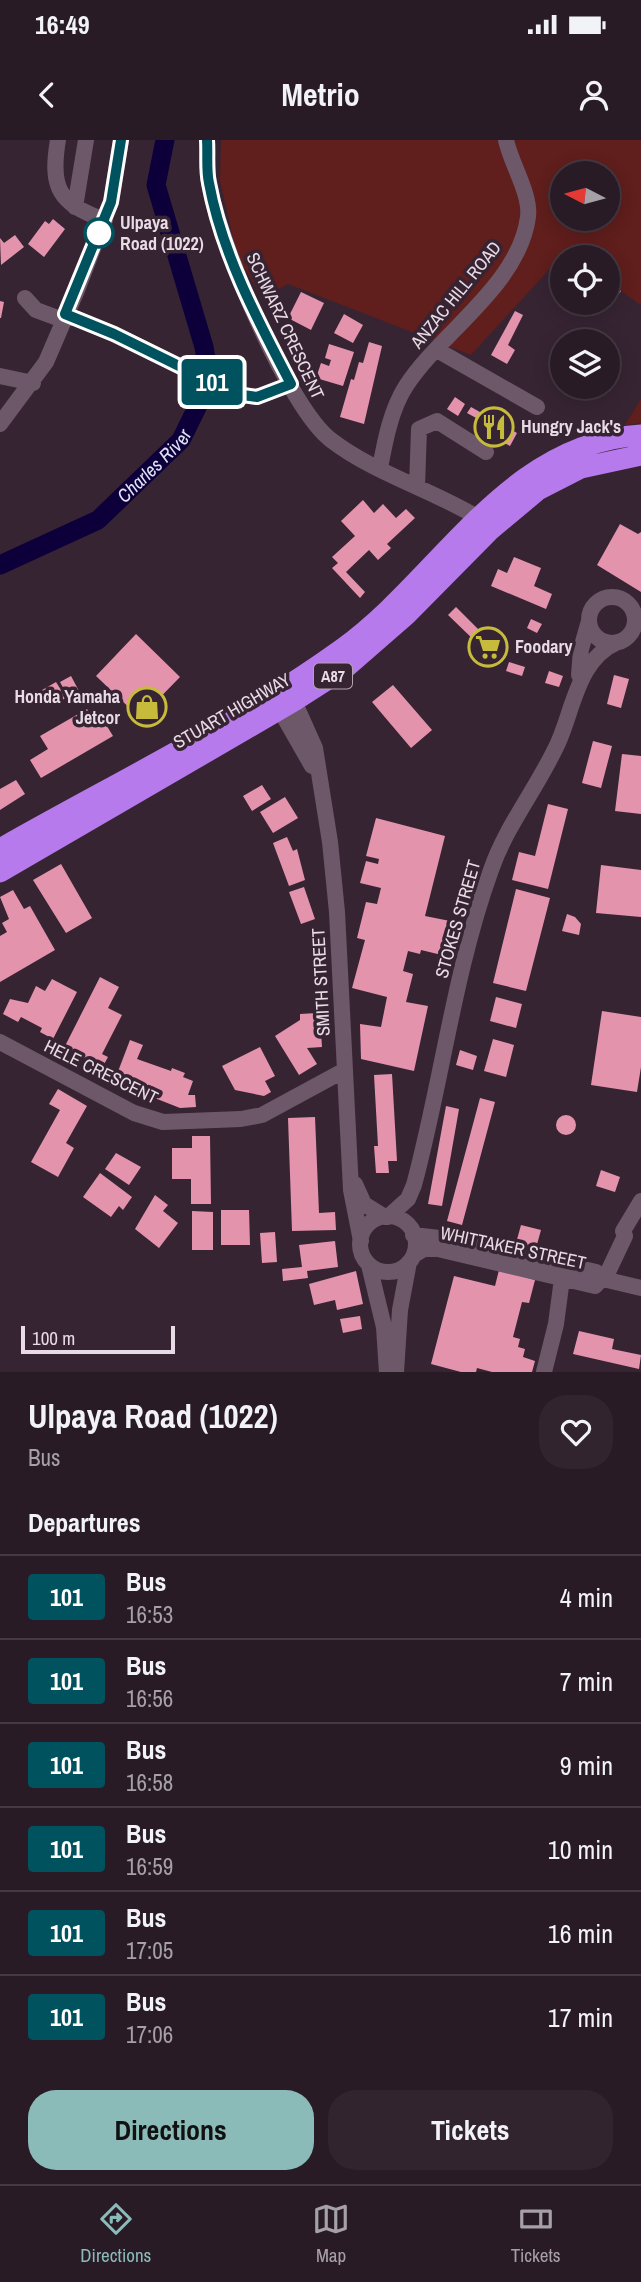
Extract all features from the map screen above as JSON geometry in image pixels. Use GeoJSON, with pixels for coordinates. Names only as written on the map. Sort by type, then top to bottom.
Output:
{"type":"FeatureCollection","features":[{"type":"Feature","properties":{"kind":"highway","name":"STUART HIGHWAY"},"geometry":{"type":"LineString","coordinates":[[0,872],[283,699],[367,651],[483,524],[512,487],[549,463],[586,448],[641,435]]}},
{"type":"Feature","properties":{"kind":"highway","name":"STUART HIGHWAY"},"geometry":{"type":"LineString","coordinates":[[483,524],[561,478],[607,461],[641,456]]}},
{"type":"Feature","properties":{"kind":"highway","name":"STUART HIGHWAY"},"geometry":{"type":"LineString","coordinates":[[0,849],[283,699]]}},
{"type":"Feature","properties":{"kind":"street"},"geometry":{"type":"LineString","coordinates":[[58,140],[54,178],[58,188],[75,207],[105,220]]}},
{"type":"Feature","properties":{"kind":"street"},"geometry":{"type":"LineString","coordinates":[[75,207],[86,140]]}},
{"type":"Feature","properties":{"kind":"street"},"geometry":{"type":"LineString","coordinates":[[0,424],[33,383],[64,317],[105,220],[121,140]]}},
{"type":"Feature","properties":{"kind":"street","name":"SCHWARZ CRESCENT"},"geometry":{"type":"LineString","coordinates":[[207,140],[209,182],[229,252],[250,303],[302,408],[318,429],[344,449],[483,524]]}},
{"type":"Feature","properties":{"kind":"street","name":"ANZAC HILL ROAD"},"geometry":{"type":"LineString","coordinates":[[380,468],[400,396],[507,269],[521,244],[528,215],[506,140]]}},
{"type":"Feature","properties":{"kind":"street"},"geometry":{"type":"LineString","coordinates":[[25,298],[36,310],[114,334],[236,394],[257,397],[291,384]]}},
{"type":"Feature","properties":{"kind":"street"},"geometry":{"type":"LineString","coordinates":[[437,350],[537,407]]}},
{"type":"Feature","properties":{"kind":"street"},"geometry":{"type":"LineString","coordinates":[[0,376],[33,383]]}},
{"type":"Feature","properties":{"kind":"street"},"geometry":{"type":"LineString","coordinates":[[417,487],[419,429],[437,421],[486,452]]}},
{"type":"Feature","properties":{"kind":"street"},"geometry":{"type":"LineString","coordinates":[[575,698],[594,605],[603,598],[620,598],[641,618]]}},
{"type":"Feature","properties":{"kind":"street"},"geometry":{"type":"LineString","coordinates":[[575,698],[593,658],[620,641],[634,626],[630,605]]}},
{"type":"Feature","properties":{"kind":"street"},"geometry":{"type":"LineString","coordinates":[[589,621],[592,631],[600,640],[620,641],[641,635]]}},
{"type":"Feature","properties":{"kind":"street","name":"STOKES STREET"},"geometry":{"type":"LineString","coordinates":[[413,1233],[419,1166],[443,1050],[483,891],[508,831],[555,748],[575,698]]}},
{"type":"Feature","properties":{"kind":"street","name":"SMITH STREET"},"geometry":{"type":"LineString","coordinates":[[283,699],[312,737],[334,876],[352,1199],[360,1241]]}},
{"type":"Feature","properties":{"kind":"street","name":"HELE CRESCENT"},"geometry":{"type":"LineString","coordinates":[[0,1042],[134,1113],[163,1122],[213,1121],[262,1115],[345,1070]]}},
{"type":"Feature","properties":{"kind":"street","name":"SMITH STREET"},"geometry":{"type":"LineString","coordinates":[[351,1161],[361,1199],[368,1208],[386,1217]]}},
{"type":"Feature","properties":{"kind":"street","name":"STOKES STREET"},"geometry":{"type":"LineString","coordinates":[[386,1217],[408,1199],[419,1166]]}},
{"type":"Feature","properties":{"kind":"street","name":"WHITTAKER STREET"},"geometry":{"type":"LineString","coordinates":[[599,1275],[617,1233],[623,1231],[641,1201]]}},
{"type":"Feature","properties":{"kind":"street"},"geometry":{"type":"LineString","coordinates":[[387,1372],[384,1327],[369,1265],[362,1254],[360,1241],[371,1222],[386,1217],[405,1222],[413,1233],[411,1258],[400,1310],[396,1372]]}},
{"type":"Feature","properties":{"kind":"street","name":"WHITTAKER STREET"},"geometry":{"type":"LineString","coordinates":[[413,1233],[466,1241],[568,1273]]}},
{"type":"Feature","properties":{"kind":"street","name":"WHITTAKER STREET"},"geometry":{"type":"LineString","coordinates":[[411,1258],[424,1249],[438,1249],[568,1273],[599,1275],[641,1288]]}},
{"type":"Feature","properties":{"kind":"street"},"geometry":{"type":"LineString","coordinates":[[369,1265],[377,1270],[394,1272],[411,1258]]}},
{"type":"Feature","properties":{"kind":"street"},"geometry":{"type":"LineString","coordinates":[[544,1372],[568,1273]]}},
{"type":"Feature","properties":{"kind":"shaded area"},"geometry":{"type":"Polygon","coordinates":[[[221,140],[641,140],[641,305],[620,290],[620,245],[550,245],[550,269],[471,355],[288,284],[262,298],[237,255],[220,181],[221,140]]]}},
{"type":"Feature","properties":{"kind":"shaded area"},"geometry":{"type":"Polygon","coordinates":[[[641,399],[641,423],[625,425],[641,399]]]}},
{"type":"Feature","properties":{"kind":"building"},"geometry":{"type":"Polygon","coordinates":[[[53,219],[65,229],[44,257],[28,244],[45,221],[49,224],[53,219]]]}},
{"type":"Feature","properties":{"kind":"building"},"geometry":{"type":"Polygon","coordinates":[[[15,235],[24,247],[1,265],[0,238],[4,243],[15,235]]]}},
{"type":"Feature","properties":{"kind":"building"},"geometry":{"type":"Polygon","coordinates":[[[301,292],[324,303],[311,330],[288,318],[301,292]]]}},
{"type":"Feature","properties":{"kind":"building"},"geometry":{"type":"Polygon","coordinates":[[[0,301],[4,302],[1,318],[0,318],[0,301]]]}},
{"type":"Feature","properties":{"kind":"building"},"geometry":{"type":"Polygon","coordinates":[[[515,311],[523,315],[508,345],[515,350],[507,364],[491,355],[515,311]]]}},
{"type":"Feature","properties":{"kind":"building"},"geometry":{"type":"Polygon","coordinates":[[[344,314],[363,325],[353,343],[334,333],[344,314]]]}},
{"type":"Feature","properties":{"kind":"building"},"geometry":{"type":"Polygon","coordinates":[[[369,342],[382,346],[364,424],[340,417],[351,379],[354,380],[359,362],[363,363],[369,342]]]}},
{"type":"Feature","properties":{"kind":"building"},"geometry":{"type":"Polygon","coordinates":[[[329,344],[354,352],[343,386],[316,378],[321,363],[329,366],[331,360],[325,358],[329,344]]]}},
{"type":"Feature","properties":{"kind":"building"},"geometry":{"type":"Polygon","coordinates":[[[455,397],[465,404],[458,416],[447,409],[455,397]]]}},
{"type":"Feature","properties":{"kind":"building"},"geometry":{"type":"Polygon","coordinates":[[[471,407],[517,433],[510,446],[474,426],[478,419],[467,413],[471,407]]]}},
{"type":"Feature","properties":{"kind":"building"},"geometry":{"type":"Polygon","coordinates":[[[363,500],[374,513],[383,504],[396,518],[406,509],[415,518],[387,544],[391,548],[378,560],[369,550],[346,572],[365,592],[360,598],[332,568],[338,563],[332,557],[355,536],[341,521],[363,500]]]}},
{"type":"Feature","properties":{"kind":"building"},"geometry":{"type":"Polygon","coordinates":[[[620,524],[638,534],[641,532],[641,592],[597,565],[620,524]]]}},
{"type":"Feature","properties":{"kind":"building"},"geometry":{"type":"Polygon","coordinates":[[[514,557],[541,568],[534,586],[552,594],[546,609],[491,586],[498,569],[507,573],[514,557]]]}},
{"type":"Feature","properties":{"kind":"building"},"geometry":{"type":"Polygon","coordinates":[[[456,607],[483,634],[488,630],[506,648],[489,665],[471,647],[476,642],[448,615],[456,607]]]}},
{"type":"Feature","properties":{"kind":"building"},"geometry":{"type":"Polygon","coordinates":[[[531,619],[542,624],[537,633],[527,628],[531,619]]]}},
{"type":"Feature","properties":{"kind":"building"},"geometry":{"type":"Polygon","coordinates":[[[136,634],[180,677],[140,718],[96,676],[136,634]]]}},
{"type":"Feature","properties":{"kind":"building"},"geometry":{"type":"Polygon","coordinates":[[[509,662],[525,667],[522,676],[506,671],[509,662]]]}},
{"type":"Feature","properties":{"kind":"building"},"geometry":{"type":"Polygon","coordinates":[[[549,671],[563,676],[559,687],[545,683],[549,671]]]}},
{"type":"Feature","properties":{"kind":"building"},"geometry":{"type":"Polygon","coordinates":[[[614,675],[629,679],[621,708],[607,704],[614,675]]]}},
{"type":"Feature","properties":{"kind":"building"},"geometry":{"type":"Polygon","coordinates":[[[71,676],[79,691],[68,697],[60,682],[71,676]]]}},
{"type":"Feature","properties":{"kind":"building"},"geometry":{"type":"Polygon","coordinates":[[[56,682],[66,698],[55,704],[52,700],[44,705],[37,693],[56,682]]]}},
{"type":"Feature","properties":{"kind":"building"},"geometry":{"type":"Polygon","coordinates":[[[393,685],[432,730],[411,748],[372,702],[393,685]]]}},
{"type":"Feature","properties":{"kind":"building"},"geometry":{"type":"Polygon","coordinates":[[[87,709],[95,722],[102,718],[113,736],[41,778],[30,760],[48,749],[40,736],[87,709]]]}},
{"type":"Feature","properties":{"kind":"building"},"geometry":{"type":"Polygon","coordinates":[[[593,741],[612,746],[601,788],[582,783],[593,741]]]}},
{"type":"Feature","properties":{"kind":"building"},"geometry":{"type":"Polygon","coordinates":[[[622,754],[641,756],[641,814],[615,811],[622,754]]]}},
{"type":"Feature","properties":{"kind":"building"},"geometry":{"type":"Polygon","coordinates":[[[16,780],[25,794],[0,810],[0,789],[16,780]]]}},
{"type":"Feature","properties":{"kind":"building"},"geometry":{"type":"Polygon","coordinates":[[[262,785],[271,799],[252,811],[243,796],[262,785]]]}},
{"type":"Feature","properties":{"kind":"building"},"geometry":{"type":"Polygon","coordinates":[[[285,797],[298,818],[273,833],[260,812],[285,797]]]}},
{"type":"Feature","properties":{"kind":"building"},"geometry":{"type":"Polygon","coordinates":[[[548,804],[568,809],[548,889],[512,880],[519,852],[535,856],[548,804]]]}},
{"type":"Feature","properties":{"kind":"building"},"geometry":{"type":"Polygon","coordinates":[[[376,818],[445,836],[425,916],[455,922],[446,956],[421,950],[420,954],[408,951],[403,971],[413,974],[406,1002],[428,1006],[414,1071],[361,1059],[360,1024],[381,1027],[387,997],[352,988],[365,940],[357,938],[366,902],[377,904],[381,888],[360,883],[366,861],[378,864],[379,859],[366,856],[376,818]]]}},
{"type":"Feature","properties":{"kind":"building"},"geometry":{"type":"Polygon","coordinates":[[[287,837],[293,851],[297,849],[305,880],[289,886],[273,843],[287,837]]]}},
{"type":"Feature","properties":{"kind":"building"},"geometry":{"type":"Polygon","coordinates":[[[61,864],[92,918],[66,933],[33,880],[61,864]]]}},
{"type":"Feature","properties":{"kind":"building"},"geometry":{"type":"Polygon","coordinates":[[[601,865],[641,870],[641,917],[596,913],[601,865]]]}},
{"type":"Feature","properties":{"kind":"building"},"geometry":{"type":"Polygon","coordinates":[[[304,887],[315,919],[301,924],[289,892],[304,887]]]}},
{"type":"Feature","properties":{"kind":"building"},"geometry":{"type":"Polygon","coordinates":[[[516,889],[550,898],[526,991],[493,983],[516,889]]]}},
{"type":"Feature","properties":{"kind":"building"},"geometry":{"type":"Polygon","coordinates":[[[13,890],[24,909],[30,906],[55,950],[0,982],[0,936],[7,932],[2,923],[9,919],[0,897],[13,890]]]}},
{"type":"Feature","properties":{"kind":"building"},"geometry":{"type":"Polygon","coordinates":[[[567,914],[575,917],[581,924],[579,935],[562,931],[567,914]]]}},
{"type":"Feature","properties":{"kind":"building"},"geometry":{"type":"Polygon","coordinates":[[[100,977],[119,987],[108,1008],[122,1015],[102,1054],[108,1057],[102,1068],[64,1048],[100,977]]]}},
{"type":"Feature","properties":{"kind":"building"},"geometry":{"type":"Polygon","coordinates":[[[52,979],[77,992],[53,1039],[40,1032],[42,1028],[21,1017],[18,1022],[3,1014],[10,999],[28,1003],[36,986],[45,991],[52,979]]]}},
{"type":"Feature","properties":{"kind":"building"},"geometry":{"type":"Polygon","coordinates":[[[496,997],[522,1004],[516,1028],[490,1021],[496,997]]]}},
{"type":"Feature","properties":{"kind":"building"},"geometry":{"type":"Polygon","coordinates":[[[602,1011],[641,1017],[641,1067],[637,1092],[591,1085],[602,1011]]]}},
{"type":"Feature","properties":{"kind":"building"},"geometry":{"type":"Polygon","coordinates":[[[317,1013],[317,1017],[320,1017],[322,1047],[307,1048],[317,1064],[299,1075],[275,1036],[300,1020],[300,1014],[317,1013]]]}},
{"type":"Feature","properties":{"kind":"building"},"geometry":{"type":"Polygon","coordinates":[[[493,1039],[514,1045],[506,1077],[484,1071],[493,1039]]]}},
{"type":"Feature","properties":{"kind":"building"},"geometry":{"type":"Polygon","coordinates":[[[130,1040],[143,1045],[137,1059],[185,1073],[183,1077],[193,1081],[188,1095],[195,1095],[196,1107],[180,1108],[114,1082],[130,1040]]]}},
{"type":"Feature","properties":{"kind":"building"},"geometry":{"type":"Polygon","coordinates":[[[260,1047],[275,1076],[265,1081],[271,1092],[264,1096],[235,1090],[222,1066],[260,1047]]]}},
{"type":"Feature","properties":{"kind":"building"},"geometry":{"type":"Polygon","coordinates":[[[460,1050],[477,1056],[473,1070],[456,1065],[460,1050]]]}},
{"type":"Feature","properties":{"kind":"building"},"geometry":{"type":"Polygon","coordinates":[[[392,1074],[397,1161],[388,1161],[389,1173],[376,1173],[374,1146],[378,1146],[374,1075],[392,1074]]]}},
{"type":"Feature","properties":{"kind":"building"},"geometry":{"type":"Polygon","coordinates":[[[58,1089],[87,1106],[66,1143],[74,1148],[58,1177],[31,1162],[60,1110],[49,1104],[58,1089]]]}},
{"type":"Feature","properties":{"kind":"building"},"geometry":{"type":"Polygon","coordinates":[[[480,1098],[495,1102],[462,1225],[447,1221],[480,1098]]]}},
{"type":"Feature","properties":{"kind":"building"},"geometry":{"type":"Polygon","coordinates":[[[446,1106],[459,1109],[442,1206],[428,1204],[446,1106]]]}},
{"type":"Feature","properties":{"kind":"building"},"geometry":{"type":"Polygon","coordinates":[[[562,1115],[570,1115],[576,1125],[570,1135],[562,1135],[556,1129],[556,1121],[562,1115]]]}},
{"type":"Feature","properties":{"kind":"building"},"geometry":{"type":"Polygon","coordinates":[[[315,1117],[319,1213],[335,1212],[336,1230],[292,1231],[288,1118],[315,1117]]]}},
{"type":"Feature","properties":{"kind":"building"},"geometry":{"type":"Polygon","coordinates":[[[192,1136],[210,1136],[211,1204],[191,1204],[191,1179],[172,1179],[172,1148],[192,1148],[192,1136]]]}},
{"type":"Feature","properties":{"kind":"building"},"geometry":{"type":"Polygon","coordinates":[[[116,1153],[141,1167],[129,1185],[105,1169],[116,1153]]]}},
{"type":"Feature","properties":{"kind":"building"},"geometry":{"type":"Polygon","coordinates":[[[601,1170],[620,1177],[615,1192],[596,1186],[601,1170]]]}},
{"type":"Feature","properties":{"kind":"building"},"geometry":{"type":"Polygon","coordinates":[[[100,1173],[132,1197],[123,1210],[119,1206],[111,1217],[83,1197],[100,1173]]]}},
{"type":"Feature","properties":{"kind":"building"},"geometry":{"type":"Polygon","coordinates":[[[155,1195],[168,1205],[163,1211],[178,1223],[159,1248],[135,1229],[155,1195]]]}},
{"type":"Feature","properties":{"kind":"building"},"geometry":{"type":"Polygon","coordinates":[[[221,1210],[249,1210],[250,1245],[221,1245],[221,1210]]]}},
{"type":"Feature","properties":{"kind":"building"},"geometry":{"type":"Polygon","coordinates":[[[192,1211],[213,1212],[213,1250],[192,1250],[192,1211]]]}},
{"type":"Feature","properties":{"kind":"building"},"geometry":{"type":"Polygon","coordinates":[[[521,1225],[541,1230],[536,1248],[516,1243],[521,1225]]]}},
{"type":"Feature","properties":{"kind":"building"},"geometry":{"type":"Polygon","coordinates":[[[275,1232],[277,1262],[262,1263],[260,1233],[275,1232]]]}},
{"type":"Feature","properties":{"kind":"building"},"geometry":{"type":"Polygon","coordinates":[[[335,1241],[338,1267],[307,1271],[308,1278],[283,1281],[282,1269],[302,1267],[299,1245],[335,1241]]]}},
{"type":"Feature","properties":{"kind":"building"},"geometry":{"type":"Polygon","coordinates":[[[499,1270],[535,1280],[529,1303],[522,1302],[513,1337],[520,1339],[518,1347],[525,1349],[523,1357],[535,1361],[532,1372],[492,1372],[477,1368],[476,1372],[461,1372],[431,1364],[454,1276],[495,1286],[499,1270]]]}},
{"type":"Feature","properties":{"kind":"building"},"geometry":{"type":"Polygon","coordinates":[[[356,1271],[363,1304],[337,1310],[335,1300],[314,1305],[309,1284],[356,1271]]]}},
{"type":"Feature","properties":{"kind":"building"},"geometry":{"type":"Polygon","coordinates":[[[360,1316],[362,1329],[343,1333],[340,1319],[360,1316]]]}},
{"type":"Feature","properties":{"kind":"building"},"geometry":{"type":"Polygon","coordinates":[[[579,1331],[614,1339],[612,1349],[641,1355],[639,1369],[573,1354],[579,1331]]]}},
{"type":"Feature","properties":{"kind":"waterway","name":"Charles River"},"geometry":{"type":"LineString","coordinates":[[0,565],[98,520],[181,440],[210,381],[204,347],[156,185],[165,140]]}},
{"type":"Feature","properties":{"kind":"bus line","name":"101"},"geometry":{"type":"LineString","coordinates":[[121,140],[111,202],[65,314],[114,334],[236,394],[257,397],[291,384],[250,303],[229,252],[209,182],[207,140]]}},
{"type":"Feature","properties":{"kind":"place","name":"Ulpaya Road (1022)"},"geometry":{"type":"Point","coordinates":[99,233]}},
{"type":"Feature","properties":{"kind":"place","name":"Hungry Jack's"},"geometry":{"type":"Point","coordinates":[494,427]}},
{"type":"Feature","properties":{"kind":"place","name":"Foodary"},"geometry":{"type":"Point","coordinates":[488,647]}},
{"type":"Feature","properties":{"kind":"place","name":"Honda Yamaha Jetcor"},"geometry":{"type":"Point","coordinates":[147,707]}}]}
